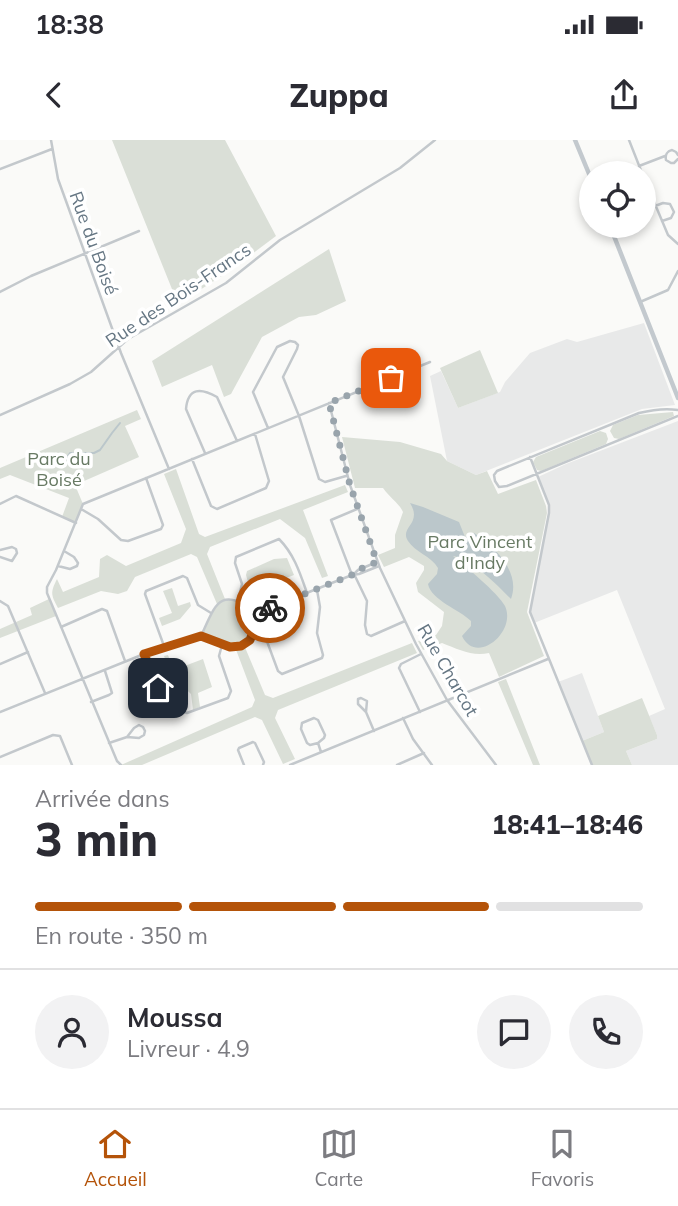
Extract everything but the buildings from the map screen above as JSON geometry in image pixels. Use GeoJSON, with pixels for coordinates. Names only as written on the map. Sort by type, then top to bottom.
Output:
{"type":"FeatureCollection","features":[{"type":"Feature","properties":{"kind":"street","name":"Rue du Boisé"},"geometry":{"type":"LineString","coordinates":[[51,140],[58,179],[119,347],[169,469]]}},
{"type":"Feature","properties":{"kind":"street","name":"Rue des Bois-Francs"},"geometry":{"type":"LineString","coordinates":[[0,415],[91,372],[136,334],[226,283],[280,240],[400,168],[435,140]]}},
{"type":"Feature","properties":{"kind":"street"},"geometry":{"type":"LineString","coordinates":[[575,140],[584,161]]}},
{"type":"Feature","properties":{"kind":"street"},"geometry":{"type":"LineString","coordinates":[[629,140],[637,161]]}},
{"type":"Feature","properties":{"kind":"street"},"geometry":{"type":"LineString","coordinates":[[0,169],[52,149]]}},
{"type":"Feature","properties":{"kind":"street"},"geometry":{"type":"LineString","coordinates":[[652,161],[666,156],[672,150],[678,157],[671,163],[666,156]]}},
{"type":"Feature","properties":{"kind":"street"},"geometry":{"type":"LineString","coordinates":[[656,206],[670,204],[674,212],[671,218],[662,221]]}},
{"type":"Feature","properties":{"kind":"street"},"geometry":{"type":"LineString","coordinates":[[656,208],[668,236],[678,244]]}},
{"type":"Feature","properties":{"kind":"street"},"geometry":{"type":"LineString","coordinates":[[0,292],[31,276],[139,231]]}},
{"type":"Feature","properties":{"kind":"street"},"geometry":{"type":"LineString","coordinates":[[615,238],[678,398]]}},
{"type":"Feature","properties":{"kind":"street"},"geometry":{"type":"LineString","coordinates":[[640,302],[668,290],[678,271]]}},
{"type":"Feature","properties":{"kind":"street"},"geometry":{"type":"LineString","coordinates":[[268,428],[253,392],[277,347],[290,341],[295,342],[297,349],[283,377],[320,481],[347,475]]}},
{"type":"Feature","properties":{"kind":"street"},"geometry":{"type":"LineString","coordinates":[[121,765],[117,761],[47,591],[83,504],[430,362]]}},
{"type":"Feature","properties":{"kind":"street"},"geometry":{"type":"LineString","coordinates":[[205,453],[186,409],[191,394],[197,391],[218,397],[237,441]]}},
{"type":"Feature","properties":{"kind":"street","name":"Rue Charcot"},"geometry":{"type":"LineString","coordinates":[[329,403],[347,475],[378,564],[421,654],[447,700],[496,765]]}},
{"type":"Feature","properties":{"kind":"street"},"geometry":{"type":"LineString","coordinates":[[678,410],[639,413],[496,472],[495,481],[502,487],[678,416]]}},
{"type":"Feature","properties":{"kind":"street"},"geometry":{"type":"LineString","coordinates":[[192,459],[211,506],[217,509],[267,488],[269,481],[255,434]]}},
{"type":"Feature","properties":{"kind":"street"},"geometry":{"type":"LineString","coordinates":[[530,457],[549,505],[530,612],[592,765]]}},
{"type":"Feature","properties":{"kind":"street"},"geometry":{"type":"LineString","coordinates":[[81,509],[98,519],[121,540],[128,541],[162,528],[145,478]]}},
{"type":"Feature","properties":{"kind":"street"},"geometry":{"type":"LineString","coordinates":[[0,504],[16,496],[76,523]]}},
{"type":"Feature","properties":{"kind":"street"},"geometry":{"type":"LineString","coordinates":[[353,574],[331,520],[358,509]]}},
{"type":"Feature","properties":{"kind":"street"},"geometry":{"type":"LineString","coordinates":[[238,600],[243,584],[235,563],[236,557],[279,539],[296,561],[307,593]]}},
{"type":"Feature","properties":{"kind":"street"},"geometry":{"type":"LineString","coordinates":[[0,550],[15,547],[17,553],[12,561],[0,557]]}},
{"type":"Feature","properties":{"kind":"street"},"geometry":{"type":"LineString","coordinates":[[58,566],[70,569],[77,566],[75,556],[64,551]]}},
{"type":"Feature","properties":{"kind":"street"},"geometry":{"type":"LineString","coordinates":[[0,712],[125,661],[201,636],[222,645],[244,645],[250,640],[261,611],[378,564]]}},
{"type":"Feature","properties":{"kind":"street","name":"Rue Charcot"},"geometry":{"type":"LineString","coordinates":[[353,574],[367,601],[365,625],[368,634],[371,636],[405,621]]}},
{"type":"Feature","properties":{"kind":"street"},"geometry":{"type":"LineString","coordinates":[[165,647],[146,591],[183,576],[187,578],[198,605],[211,613]]}},
{"type":"Feature","properties":{"kind":"street"},"geometry":{"type":"LineString","coordinates":[[254,627],[265,636],[278,671],[282,674],[322,658],[317,634],[320,607],[316,589]]}},
{"type":"Feature","properties":{"kind":"street"},"geometry":{"type":"LineString","coordinates":[[201,636],[211,613],[220,601],[238,600],[261,611]]}},
{"type":"Feature","properties":{"kind":"street"},"geometry":{"type":"LineString","coordinates":[[0,601],[8,606],[45,693]]}},
{"type":"Feature","properties":{"kind":"street"},"geometry":{"type":"LineString","coordinates":[[61,627],[103,610],[107,611],[125,661]]}},
{"type":"Feature","properties":{"kind":"street"},"geometry":{"type":"LineString","coordinates":[[144,654],[158,688],[174,699],[180,710],[187,713],[228,698],[232,691],[219,656],[222,645]]}},
{"type":"Feature","properties":{"kind":"street"},"geometry":{"type":"LineString","coordinates":[[0,664],[28,652]]}},
{"type":"Feature","properties":{"kind":"street"},"geometry":{"type":"LineString","coordinates":[[420,712],[399,668],[401,664],[421,654]]}},
{"type":"Feature","properties":{"kind":"street"},"geometry":{"type":"LineString","coordinates":[[290,765],[548,659]]}},
{"type":"Feature","properties":{"kind":"street"},"geometry":{"type":"LineString","coordinates":[[92,702],[112,692],[105,670]]}},
{"type":"Feature","properties":{"kind":"street"},"geometry":{"type":"LineString","coordinates":[[366,712],[374,731]]}},
{"type":"Feature","properties":{"kind":"street"},"geometry":{"type":"LineString","coordinates":[[314,718],[318,720],[325,735],[318,743],[307,743],[300,729],[302,723],[314,718]]}},
{"type":"Feature","properties":{"kind":"street"},"geometry":{"type":"LineString","coordinates":[[403,718],[413,739],[432,765]]}},
{"type":"Feature","properties":{"kind":"street"},"geometry":{"type":"LineString","coordinates":[[110,743],[127,737],[139,738],[145,731],[139,725],[127,737]]}},
{"type":"Feature","properties":{"kind":"street"},"geometry":{"type":"LineString","coordinates":[[0,757],[57,735],[60,736],[72,765]]}},
{"type":"Feature","properties":{"kind":"street"},"geometry":{"type":"LineString","coordinates":[[244,765],[238,750],[253,742],[264,762],[263,765]]}},
{"type":"Feature","properties":{"kind":"street"},"geometry":{"type":"LineString","coordinates":[[318,743],[321,752]]}},
{"type":"Feature","properties":{"kind":"street"},"geometry":{"type":"LineString","coordinates":[[397,765],[424,753]]}},
{"type":"Feature","properties":{"kind":"shaded area"},"geometry":{"type":"Polygon","coordinates":[[[644,323],[675,405],[642,409],[476,475],[447,461],[430,376],[441,371],[458,408],[500,392],[505,382],[530,353],[567,339],[577,342],[644,323]]]}},
{"type":"Feature","properties":{"kind":"shaded area"},"geometry":{"type":"Polygon","coordinates":[[[678,421],[678,765],[632,765],[626,751],[657,739],[649,716],[665,709],[617,590],[534,623],[530,612],[549,513],[549,505],[538,477],[678,421]]]}},
{"type":"Feature","properties":{"kind":"shaded area"},"geometry":{"type":"Polygon","coordinates":[[[410,503],[459,522],[465,537],[474,533],[490,545],[509,570],[513,589],[511,599],[476,567],[453,556],[489,587],[505,606],[505,626],[500,635],[485,647],[476,648],[468,644],[462,636],[471,626],[471,621],[430,590],[428,584],[437,574],[438,568],[408,541],[406,532],[414,516],[410,503]]]}},
{"type":"Feature","properties":{"kind":"shaded area"},"geometry":{"type":"Polygon","coordinates":[[[582,673],[604,732],[582,741],[558,682],[582,673]]]}},
{"type":"Feature","properties":{"kind":"green space"},"geometry":{"type":"Polygon","coordinates":[[[112,140],[225,140],[276,236],[228,272],[178,304],[112,140]]]}},
{"type":"Feature","properties":{"kind":"green space"},"geometry":{"type":"Polygon","coordinates":[[[329,249],[346,301],[316,315],[299,317],[262,337],[231,394],[224,397],[212,365],[162,387],[152,361],[329,249]]]}},
{"type":"Feature","properties":{"kind":"green space"},"geometry":{"type":"Polygon","coordinates":[[[480,350],[498,393],[458,408],[440,368],[480,350]]]}},
{"type":"Feature","properties":{"kind":"green space","name":"Parc du Boisé"},"geometry":{"type":"Polygon","coordinates":[[[137,410],[141,419],[125,426],[139,457],[75,485],[83,504],[76,523],[62,517],[69,498],[10,475],[0,479],[0,468],[137,410]]]}},
{"type":"Feature","properties":{"kind":"green space"},"geometry":{"type":"Polygon","coordinates":[[[673,412],[674,416],[619,439],[614,438],[610,431],[613,425],[638,415],[673,412]]]}},
{"type":"Feature","properties":{"kind":"green space"},"geometry":{"type":"Polygon","coordinates":[[[600,431],[606,433],[606,444],[541,471],[537,470],[533,462],[536,457],[600,431]]]}},
{"type":"Feature","properties":{"kind":"green space","name":"Parc Vincent d'Indy"},"geometry":{"type":"Polygon","coordinates":[[[342,437],[400,442],[441,454],[447,461],[476,475],[487,471],[498,494],[536,480],[547,513],[527,612],[544,656],[499,677],[489,653],[471,653],[442,643],[423,650],[418,641],[436,635],[442,626],[444,612],[418,592],[416,583],[424,566],[409,557],[384,567],[378,555],[395,548],[395,535],[403,512],[383,488],[355,488],[342,437]]]}},
{"type":"Feature","properties":{"kind":"green space"},"geometry":{"type":"Polygon","coordinates":[[[176,469],[199,534],[205,537],[345,485],[348,492],[303,510],[328,576],[322,578],[305,538],[280,519],[210,547],[207,554],[225,599],[238,600],[261,611],[250,640],[244,645],[265,695],[273,698],[412,643],[417,653],[278,710],[275,718],[295,759],[283,764],[262,720],[255,717],[142,765],[121,765],[252,707],[255,700],[235,647],[201,636],[217,604],[197,557],[191,554],[135,577],[127,591],[118,594],[101,591],[58,608],[53,597],[52,591],[57,579],[63,592],[99,577],[100,559],[107,555],[126,566],[181,543],[186,529],[164,474],[176,469]]]}},
{"type":"Feature","properties":{"kind":"green space"},"geometry":{"type":"Polygon","coordinates":[[[287,558],[294,575],[263,587],[248,582],[247,571],[274,559],[287,558]]]}},
{"type":"Feature","properties":{"kind":"green space"},"geometry":{"type":"Polygon","coordinates":[[[172,588],[178,606],[190,602],[191,606],[180,619],[162,626],[159,618],[172,613],[163,591],[172,588]]]}},
{"type":"Feature","properties":{"kind":"green space"},"geometry":{"type":"Polygon","coordinates":[[[49,599],[56,616],[0,638],[0,629],[32,615],[30,608],[49,599]]]}},
{"type":"Feature","properties":{"kind":"green space"},"geometry":{"type":"Polygon","coordinates":[[[168,655],[174,670],[203,659],[212,687],[198,693],[200,707],[193,710],[191,694],[171,675],[164,656],[168,655]]]}},
{"type":"Feature","properties":{"kind":"green space"},"geometry":{"type":"Polygon","coordinates":[[[506,679],[540,765],[533,765],[498,682],[506,679]]]}},
{"type":"Feature","properties":{"kind":"green space"},"geometry":{"type":"Polygon","coordinates":[[[642,698],[657,739],[626,751],[632,765],[592,765],[582,741],[604,732],[598,716],[642,698]]]}},
{"type":"Feature","properties":{"kind":"waterway"},"geometry":{"type":"LineString","coordinates":[[62,465],[70,453],[94,453],[100,450],[120,423]]}},
{"type":"Feature","properties":{"kind":"way so far"},"geometry":{"type":"LineString","coordinates":[[270,608],[377,562],[350,485],[329,403],[391,378]]}},
{"type":"Feature","properties":{"kind":"route"},"geometry":{"type":"LineString","coordinates":[[158,688],[144,654],[201,636],[230,647],[244,645],[250,640],[261,611],[270,608]]}}]}
